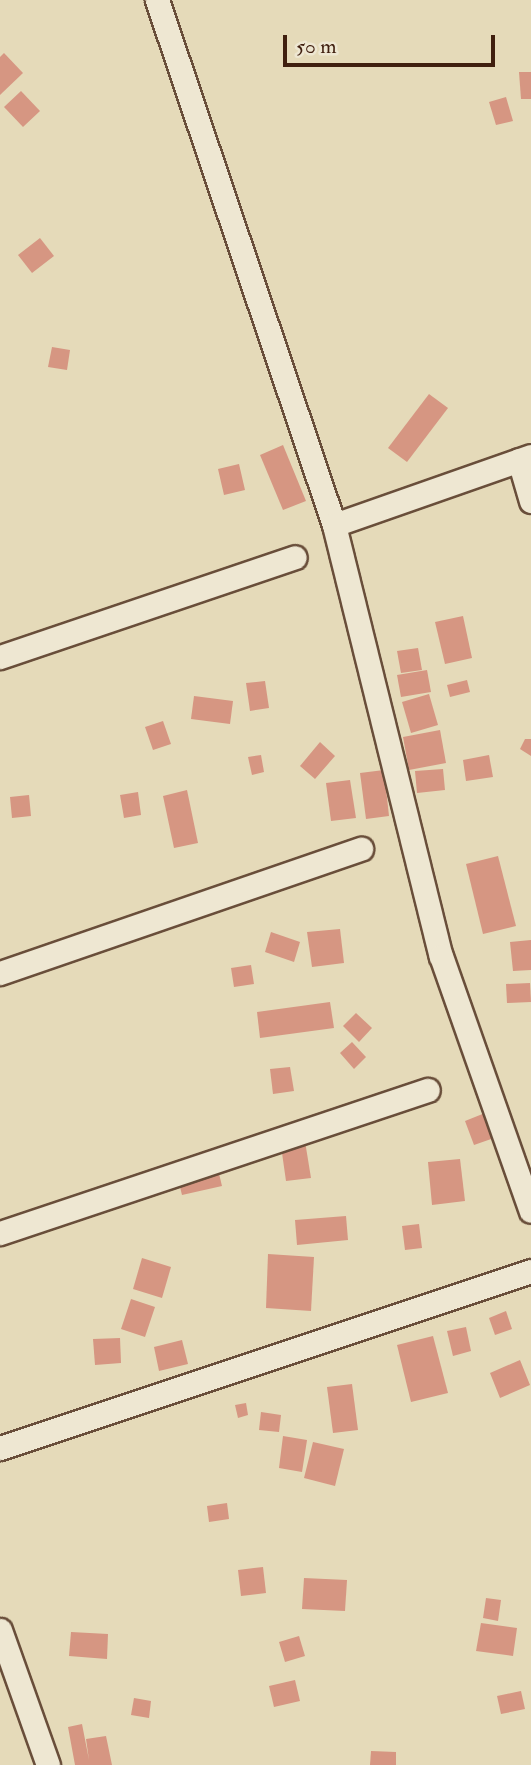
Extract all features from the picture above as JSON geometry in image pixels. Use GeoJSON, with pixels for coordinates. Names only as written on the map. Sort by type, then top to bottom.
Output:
{"type":"FeatureCollection","features":[{"type":"Feature","properties":{"kind":"street"},"geometry":{"type":"LineString","coordinates":[[157,0],[334,525],[441,956],[531,1211]]}},
{"type":"Feature","properties":{"kind":"street"},"geometry":{"type":"LineString","coordinates":[[334,525],[525,458],[531,501]]}},
{"type":"Feature","properties":{"kind":"street"},"geometry":{"type":"LineString","coordinates":[[0,657],[295,557]]}},
{"type":"Feature","properties":{"kind":"street"},"geometry":{"type":"LineString","coordinates":[[0,973],[361,849]]}},
{"type":"Feature","properties":{"kind":"street"},"geometry":{"type":"LineString","coordinates":[[0,1233],[428,1090]]}},
{"type":"Feature","properties":{"kind":"street"},"geometry":{"type":"LineString","coordinates":[[0,1448],[531,1271]]}},
{"type":"Feature","properties":{"kind":"street"},"geometry":{"type":"LineString","coordinates":[[0,1630],[48,1765]]}},
{"type":"Feature","properties":{"kind":"building"},"geometry":{"type":"Polygon","coordinates":[[[4,53],[23,73],[0,95],[0,57],[4,53]]]}},
{"type":"Feature","properties":{"kind":"building"},"geometry":{"type":"Polygon","coordinates":[[[519,72],[531,72],[531,99],[521,99],[519,72]]]}},
{"type":"Feature","properties":{"kind":"building"},"geometry":{"type":"Polygon","coordinates":[[[21,91],[40,111],[23,127],[4,107],[21,91]]]}},
{"type":"Feature","properties":{"kind":"building"},"geometry":{"type":"Polygon","coordinates":[[[506,97],[513,121],[496,125],[489,102],[506,97]]]}},
{"type":"Feature","properties":{"kind":"building"},"geometry":{"type":"Polygon","coordinates":[[[40,238],[54,256],[32,273],[18,255],[40,238]]]}},
{"type":"Feature","properties":{"kind":"building"},"geometry":{"type":"Polygon","coordinates":[[[52,347],[70,350],[67,370],[48,367],[52,347]]]}},
{"type":"Feature","properties":{"kind":"building"},"geometry":{"type":"Polygon","coordinates":[[[429,394],[448,408],[407,462],[388,448],[429,394]]]}},
{"type":"Feature","properties":{"kind":"building"},"geometry":{"type":"Polygon","coordinates":[[[283,445],[306,501],[283,510],[260,455],[283,445]]]}},
{"type":"Feature","properties":{"kind":"building"},"geometry":{"type":"Polygon","coordinates":[[[239,464],[245,490],[224,495],[218,469],[239,464]]]}},
{"type":"Feature","properties":{"kind":"building"},"geometry":{"type":"Polygon","coordinates":[[[463,616],[472,658],[445,664],[435,622],[463,616]]]}},
{"type":"Feature","properties":{"kind":"building"},"geometry":{"type":"Polygon","coordinates":[[[418,648],[422,670],[401,673],[397,651],[418,648]]]}},
{"type":"Feature","properties":{"kind":"building"},"geometry":{"type":"Polygon","coordinates":[[[427,670],[431,692],[401,697],[397,675],[427,670]]]}},
{"type":"Feature","properties":{"kind":"building"},"geometry":{"type":"Polygon","coordinates":[[[467,680],[470,692],[450,697],[447,685],[467,680]]]}},
{"type":"Feature","properties":{"kind":"building"},"geometry":{"type":"Polygon","coordinates":[[[265,681],[269,708],[250,711],[246,683],[265,681]]]}},
{"type":"Feature","properties":{"kind":"building"},"geometry":{"type":"Polygon","coordinates":[[[429,694],[438,725],[411,733],[402,702],[429,694]]]}},
{"type":"Feature","properties":{"kind":"building"},"geometry":{"type":"Polygon","coordinates":[[[194,696],[233,701],[230,724],[191,719],[194,696]]]}},
{"type":"Feature","properties":{"kind":"building"},"geometry":{"type":"Polygon","coordinates":[[[163,721],[171,744],[153,750],[145,727],[163,721]]]}},
{"type":"Feature","properties":{"kind":"building"},"geometry":{"type":"Polygon","coordinates":[[[440,730],[446,763],[409,770],[403,737],[440,730]]]}},
{"type":"Feature","properties":{"kind":"building"},"geometry":{"type":"Polygon","coordinates":[[[525,739],[531,739],[531,756],[520,749],[525,739]]]}},
{"type":"Feature","properties":{"kind":"building"},"geometry":{"type":"Polygon","coordinates":[[[320,742],[335,756],[315,779],[300,766],[320,742]]]}},
{"type":"Feature","properties":{"kind":"building"},"geometry":{"type":"Polygon","coordinates":[[[261,755],[264,772],[252,775],[248,757],[261,755]]]}},
{"type":"Feature","properties":{"kind":"building"},"geometry":{"type":"Polygon","coordinates":[[[489,755],[493,777],[466,781],[463,760],[489,755]]]}},
{"type":"Feature","properties":{"kind":"building"},"geometry":{"type":"Polygon","coordinates":[[[443,769],[445,790],[417,793],[415,771],[443,769]]]}},
{"type":"Feature","properties":{"kind":"building"},"geometry":{"type":"Polygon","coordinates":[[[384,770],[389,816],[366,819],[360,773],[384,770]]]}},
{"type":"Feature","properties":{"kind":"building"},"geometry":{"type":"Polygon","coordinates":[[[350,780],[356,818],[331,821],[326,783],[350,780]]]}},
{"type":"Feature","properties":{"kind":"building"},"geometry":{"type":"Polygon","coordinates":[[[187,790],[198,843],[174,848],[163,796],[187,790]]]}},
{"type":"Feature","properties":{"kind":"building"},"geometry":{"type":"Polygon","coordinates":[[[138,792],[141,815],[124,818],[120,795],[138,792]]]}},
{"type":"Feature","properties":{"kind":"building"},"geometry":{"type":"Polygon","coordinates":[[[29,795],[31,816],[12,818],[10,797],[29,795]]]}},
{"type":"Feature","properties":{"kind":"building"},"geometry":{"type":"Polygon","coordinates":[[[498,856],[516,926],[483,934],[466,864],[498,856]]]}},
{"type":"Feature","properties":{"kind":"building"},"geometry":{"type":"Polygon","coordinates":[[[340,929],[344,963],[312,967],[307,932],[340,929]]]}},
{"type":"Feature","properties":{"kind":"building"},"geometry":{"type":"Polygon","coordinates":[[[271,932],[300,942],[294,962],[265,952],[271,932]]]}},
{"type":"Feature","properties":{"kind":"building"},"geometry":{"type":"Polygon","coordinates":[[[531,940],[531,970],[513,971],[510,942],[531,940]]]}},
{"type":"Feature","properties":{"kind":"building"},"geometry":{"type":"Polygon","coordinates":[[[251,965],[254,984],[234,987],[231,968],[251,965]]]}},
{"type":"Feature","properties":{"kind":"building"},"geometry":{"type":"Polygon","coordinates":[[[530,983],[531,1002],[507,1003],[506,984],[530,983]]]}},
{"type":"Feature","properties":{"kind":"building"},"geometry":{"type":"Polygon","coordinates":[[[330,1002],[334,1028],[260,1038],[257,1012],[330,1002]]]}},
{"type":"Feature","properties":{"kind":"building"},"geometry":{"type":"Polygon","coordinates":[[[356,1013],[372,1028],[359,1042],[343,1026],[356,1013]]]}},
{"type":"Feature","properties":{"kind":"building"},"geometry":{"type":"Polygon","coordinates":[[[352,1042],[366,1057],[354,1069],[340,1053],[352,1042]]]}},
{"type":"Feature","properties":{"kind":"building"},"geometry":{"type":"Polygon","coordinates":[[[290,1067],[294,1091],[273,1094],[270,1069],[290,1067]]]}},
{"type":"Feature","properties":{"kind":"building"},"geometry":{"type":"Polygon","coordinates":[[[485,1113],[494,1138],[474,1145],[465,1121],[485,1113]]]}},
{"type":"Feature","properties":{"kind":"building"},"geometry":{"type":"Polygon","coordinates":[[[303,1129],[311,1178],[286,1181],[279,1132],[303,1129]]]}},
{"type":"Feature","properties":{"kind":"building"},"geometry":{"type":"Polygon","coordinates":[[[214,1153],[222,1186],[182,1195],[174,1162],[214,1153]]]}},
{"type":"Feature","properties":{"kind":"building"},"geometry":{"type":"Polygon","coordinates":[[[460,1159],[465,1201],[432,1205],[428,1162],[460,1159]]]}},
{"type":"Feature","properties":{"kind":"building"},"geometry":{"type":"Polygon","coordinates":[[[346,1216],[348,1240],[297,1245],[295,1220],[346,1216]]]}},
{"type":"Feature","properties":{"kind":"building"},"geometry":{"type":"Polygon","coordinates":[[[419,1224],[422,1248],[405,1250],[402,1226],[419,1224]]]}},
{"type":"Feature","properties":{"kind":"building"},"geometry":{"type":"Polygon","coordinates":[[[268,1254],[314,1257],[311,1311],[266,1308],[268,1254]]]}},
{"type":"Feature","properties":{"kind":"building"},"geometry":{"type":"Polygon","coordinates":[[[142,1258],[171,1267],[162,1298],[133,1289],[142,1258]]]}},
{"type":"Feature","properties":{"kind":"building"},"geometry":{"type":"Polygon","coordinates":[[[131,1299],[155,1307],[145,1337],[121,1329],[131,1299]]]}},
{"type":"Feature","properties":{"kind":"building"},"geometry":{"type":"Polygon","coordinates":[[[506,1311],[512,1329],[495,1335],[489,1318],[506,1311]]]}},
{"type":"Feature","properties":{"kind":"building"},"geometry":{"type":"Polygon","coordinates":[[[466,1327],[471,1351],[453,1356],[447,1331],[466,1327]]]}},
{"type":"Feature","properties":{"kind":"building"},"geometry":{"type":"Polygon","coordinates":[[[433,1336],[448,1393],[411,1402],[397,1345],[433,1336]]]}},
{"type":"Feature","properties":{"kind":"building"},"geometry":{"type":"Polygon","coordinates":[[[120,1338],[121,1363],[95,1365],[93,1339],[120,1338]]]}},
{"type":"Feature","properties":{"kind":"building"},"geometry":{"type":"Polygon","coordinates":[[[182,1340],[188,1364],[159,1371],[154,1347],[182,1340]]]}},
{"type":"Feature","properties":{"kind":"building"},"geometry":{"type":"Polygon","coordinates":[[[520,1360],[530,1385],[500,1398],[490,1373],[520,1360]]]}},
{"type":"Feature","properties":{"kind":"building"},"geometry":{"type":"Polygon","coordinates":[[[352,1384],[358,1430],[333,1433],[327,1387],[352,1384]]]}},
{"type":"Feature","properties":{"kind":"building"},"geometry":{"type":"Polygon","coordinates":[[[246,1403],[248,1415],[238,1418],[235,1405],[246,1403]]]}},
{"type":"Feature","properties":{"kind":"building"},"geometry":{"type":"Polygon","coordinates":[[[261,1412],[281,1415],[279,1432],[259,1430],[261,1412]]]}},
{"type":"Feature","properties":{"kind":"building"},"geometry":{"type":"Polygon","coordinates":[[[283,1436],[307,1440],[302,1472],[279,1468],[283,1436]]]}},
{"type":"Feature","properties":{"kind":"building"},"geometry":{"type":"Polygon","coordinates":[[[313,1442],[344,1449],[335,1486],[304,1478],[313,1442]]]}},
{"type":"Feature","properties":{"kind":"building"},"geometry":{"type":"Polygon","coordinates":[[[227,1503],[229,1519],[209,1522],[207,1506],[227,1503]]]}},
{"type":"Feature","properties":{"kind":"building"},"geometry":{"type":"Polygon","coordinates":[[[263,1567],[266,1593],[241,1596],[238,1570],[263,1567]]]}},
{"type":"Feature","properties":{"kind":"building"},"geometry":{"type":"Polygon","coordinates":[[[304,1578],[347,1580],[345,1611],[302,1609],[304,1578]]]}},
{"type":"Feature","properties":{"kind":"building"},"geometry":{"type":"Polygon","coordinates":[[[486,1598],[501,1600],[498,1621],[483,1618],[486,1598]]]}},
{"type":"Feature","properties":{"kind":"building"},"geometry":{"type":"Polygon","coordinates":[[[481,1623],[517,1628],[513,1656],[476,1651],[481,1623]]]}},
{"type":"Feature","properties":{"kind":"building"},"geometry":{"type":"Polygon","coordinates":[[[71,1632],[108,1634],[107,1659],[69,1656],[71,1632]]]}},
{"type":"Feature","properties":{"kind":"building"},"geometry":{"type":"Polygon","coordinates":[[[299,1636],[305,1656],[285,1662],[279,1642],[299,1636]]]}},
{"type":"Feature","properties":{"kind":"building"},"geometry":{"type":"Polygon","coordinates":[[[295,1680],[300,1701],[274,1707],[269,1686],[295,1680]]]}},
{"type":"Feature","properties":{"kind":"building"},"geometry":{"type":"Polygon","coordinates":[[[521,1691],[525,1709],[501,1714],[497,1696],[521,1691]]]}},
{"type":"Feature","properties":{"kind":"building"},"geometry":{"type":"Polygon","coordinates":[[[134,1698],[151,1701],[149,1718],[131,1715],[134,1698]]]}},
{"type":"Feature","properties":{"kind":"building"},"geometry":{"type":"Polygon","coordinates":[[[82,1724],[89,1760],[86,1739],[106,1736],[112,1765],[75,1765],[68,1727],[82,1724]]]}},
{"type":"Feature","properties":{"kind":"building"},"geometry":{"type":"Polygon","coordinates":[[[371,1751],[396,1752],[396,1765],[370,1765],[371,1751]]]}}]}
